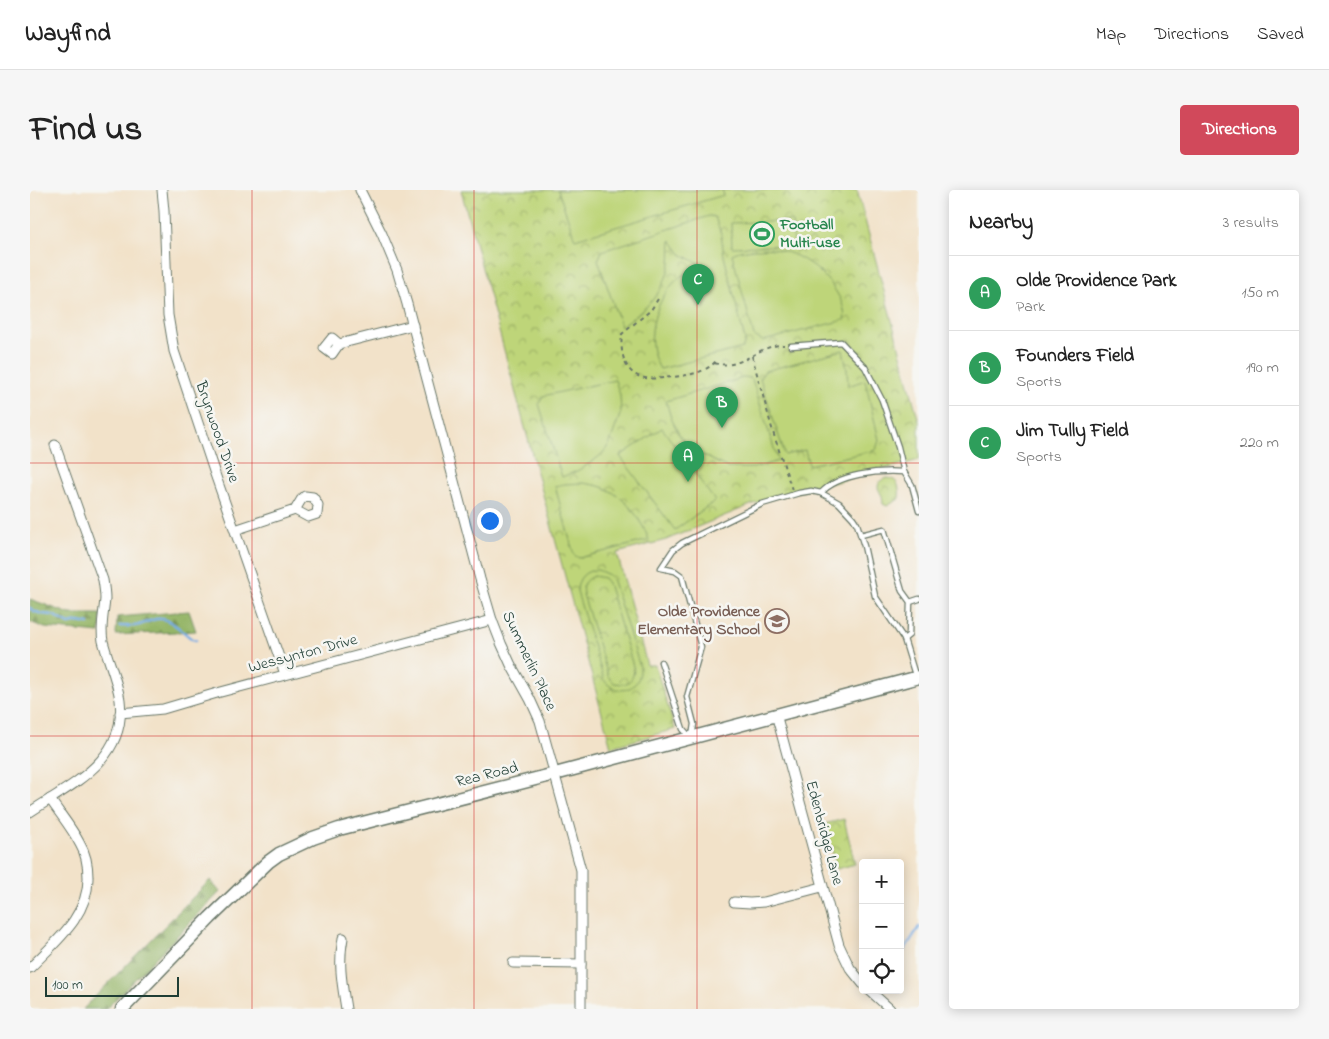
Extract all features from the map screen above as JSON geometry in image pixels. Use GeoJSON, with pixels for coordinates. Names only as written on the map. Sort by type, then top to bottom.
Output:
{"type":"FeatureCollection","features":[{"type":"Feature","properties":{"kind":"main road","name":"Rea Road"},"geometry":{"type":"LineString","coordinates":[[122,1009],[268,862],[312,838],[918,677]]}},
{"type":"Feature","properties":{"kind":"street","name":"Brynwood Drive"},"geometry":{"type":"LineString","coordinates":[[162,190],[168,316],[174,351],[285,674]]}},
{"type":"Feature","properties":{"kind":"street","name":"Summerlin Place"},"geometry":{"type":"LineString","coordinates":[[360,190],[397,270],[492,620],[511,664],[540,721],[581,870],[581,1009]]}},
{"type":"Feature","properties":{"kind":"street"},"geometry":{"type":"LineString","coordinates":[[339,344],[413,324]]}},
{"type":"Feature","properties":{"kind":"street"},"geometry":{"type":"LineString","coordinates":[[30,812],[97,766],[106,755],[120,724],[117,686],[103,639],[102,618],[105,599],[103,580],[54,445]]}},
{"type":"Feature","properties":{"kind":"street"},"geometry":{"type":"LineString","coordinates":[[235,530],[295,510]]}},
{"type":"Feature","properties":{"kind":"street","name":"Wessynton Drive"},"geometry":{"type":"LineString","coordinates":[[120,713],[163,709],[217,692],[492,620]]}},
{"type":"Feature","properties":{"kind":"street","name":"Edenbridge Lane"},"geometry":{"type":"LineString","coordinates":[[776,714],[839,945],[850,968],[859,979]]}},
{"type":"Feature","properties":{"kind":"street"},"geometry":{"type":"LineString","coordinates":[[30,968],[74,921],[82,909],[88,886],[87,858],[80,843],[50,799]]}},
{"type":"Feature","properties":{"kind":"street"},"geometry":{"type":"LineString","coordinates":[[734,902],[764,902],[822,887]]}},
{"type":"Feature","properties":{"kind":"street"},"geometry":{"type":"LineString","coordinates":[[343,938],[340,965],[346,1009]]}},
{"type":"Feature","properties":{"kind":"street"},"geometry":{"type":"LineString","coordinates":[[513,963],[581,964]]}},
{"type":"Feature","properties":{"kind":"street"},"geometry":{"type":"LineString","coordinates":[[873,994],[890,1009]]}},
{"type":"Feature","properties":{"kind":"lane"},"geometry":{"type":"LineString","coordinates":[[791,346],[841,342],[865,367],[882,400],[898,447],[904,472],[912,486],[919,511]]}},
{"type":"Feature","properties":{"kind":"lane"},"geometry":{"type":"LineString","coordinates":[[821,493],[828,486],[838,481],[860,475],[887,471],[904,472]]}},
{"type":"Feature","properties":{"kind":"lane"},"geometry":{"type":"LineString","coordinates":[[692,738],[694,724],[687,696],[701,647],[682,576],[675,571],[661,568],[673,550],[682,543],[762,504],[793,494],[811,491],[821,493],[839,503],[853,518],[861,535],[875,596],[904,639],[918,677]]}},
{"type":"Feature","properties":{"kind":"lane"},"geometry":{"type":"LineString","coordinates":[[861,535],[884,529],[902,591],[910,602],[909,635],[904,639]]}},
{"type":"Feature","properties":{"kind":"lane"},"geometry":{"type":"LineString","coordinates":[[910,602],[919,600]]}},
{"type":"Feature","properties":{"kind":"lane"},"geometry":{"type":"LineString","coordinates":[[661,662],[683,729],[692,738]]}},
{"type":"Feature","properties":{"kind":"path"},"geometry":{"type":"LineString","coordinates":[[658,299],[652,310],[622,334],[621,343],[627,366],[641,377],[658,378],[683,376],[704,371],[718,359]]}},
{"type":"Feature","properties":{"kind":"path"},"geometry":{"type":"LineString","coordinates":[[714,363],[722,366],[744,361],[766,347],[782,344],[791,346]]}},
{"type":"Feature","properties":{"kind":"path"},"geometry":{"type":"LineString","coordinates":[[752,356],[773,432],[793,494]]}},
{"type":"Feature","properties":{"kind":"green space"},"geometry":{"type":"Polygon","coordinates":[[[461,190],[857,190],[919,422],[919,460],[753,504],[666,540],[617,553],[647,665],[655,665],[675,729],[611,747],[461,190]]]}},
{"type":"Feature","properties":{"kind":"green space"},"geometry":{"type":"Polygon","coordinates":[[[558,190],[722,190],[724,195],[575,239],[558,190]]]}},
{"type":"Feature","properties":{"kind":"green space"},"geometry":{"type":"Polygon","coordinates":[[[709,216],[715,217],[721,234],[724,256],[745,340],[743,348],[660,369],[655,359],[652,334],[653,323],[660,302],[682,275],[700,264],[681,254],[671,240],[670,263],[659,292],[646,307],[621,326],[598,260],[602,251],[709,216]]]}},
{"type":"Feature","properties":{"kind":"green space","name":"Football Multi-use"},"geometry":{"type":"Polygon","coordinates":[[[792,221],[794,245],[732,247],[731,223],[792,221]]]}},
{"type":"Feature","properties":{"kind":"green space"},"geometry":{"type":"Polygon","coordinates":[[[754,249],[784,251],[803,259],[819,271],[838,295],[843,307],[844,320],[763,341],[754,336],[732,254],[754,249]]]}},
{"type":"Feature","properties":{"kind":"green space"},"geometry":{"type":"Polygon","coordinates":[[[843,350],[848,386],[865,380],[879,440],[876,450],[809,465],[805,450],[785,455],[760,378],[765,371],[843,350]]]}},
{"type":"Feature","properties":{"kind":"green space"},"geometry":{"type":"Polygon","coordinates":[[[746,377],[752,379],[778,461],[753,468],[728,468],[697,452],[681,438],[671,418],[666,401],[746,377]]]}},
{"type":"Feature","properties":{"kind":"green space"},"geometry":{"type":"Polygon","coordinates":[[[615,380],[620,395],[621,412],[609,445],[592,462],[562,477],[539,404],[543,396],[615,380]]]}},
{"type":"Feature","properties":{"kind":"green space"},"geometry":{"type":"Polygon","coordinates":[[[662,428],[715,501],[675,530],[620,456],[662,428]]]}},
{"type":"Feature","properties":{"kind":"green space"},"geometry":{"type":"Polygon","coordinates":[[[888,478],[897,482],[899,499],[887,506],[883,504],[878,488],[881,481],[888,478]]]}},
{"type":"Feature","properties":{"kind":"green space"},"geometry":{"type":"Polygon","coordinates":[[[583,483],[611,491],[625,502],[637,516],[649,540],[579,558],[574,555],[555,486],[583,483]]]}},
{"type":"Feature","properties":{"kind":"green space"},"geometry":{"type":"Polygon","coordinates":[[[593,570],[609,575],[613,581],[640,667],[640,675],[637,681],[628,689],[615,689],[604,680],[577,592],[580,579],[586,573],[593,570]],[[594,576],[588,579],[583,585],[583,594],[608,676],[614,683],[624,684],[632,677],[634,672],[633,666],[608,583],[604,578],[594,576]]]}},
{"type":"Feature","properties":{"kind":"green space"},"geometry":{"type":"Polygon","coordinates":[[[30,599],[70,614],[101,614],[100,633],[45,628],[30,622],[30,599]]]}},
{"type":"Feature","properties":{"kind":"green space"},"geometry":{"type":"Polygon","coordinates":[[[189,611],[196,631],[116,635],[117,617],[189,611]]]}},
{"type":"Feature","properties":{"kind":"green space"},"geometry":{"type":"Polygon","coordinates":[[[844,819],[855,864],[837,869],[825,824],[844,819]]]}},
{"type":"Feature","properties":{"kind":"green space"},"geometry":{"type":"Polygon","coordinates":[[[210,880],[220,892],[106,1009],[83,1009],[210,880]]]}},
{"type":"Feature","properties":{"kind":"waterway"},"geometry":{"type":"LineString","coordinates":[[30,608],[42,614],[53,615],[69,624],[79,622],[89,624]]}},
{"type":"Feature","properties":{"kind":"waterway"},"geometry":{"type":"LineString","coordinates":[[119,626],[136,626],[156,619],[162,619],[173,623],[192,639],[196,640]]}},
{"type":"Feature","properties":{"kind":"waterway"},"geometry":{"type":"LineString","coordinates":[[904,951],[919,927]]}},
{"type":"Feature","properties":{"kind":"place","name":"Football Multi-use"},"geometry":{"type":"Point","coordinates":[762,234]}},
{"type":"Feature","properties":{"kind":"place","name":"Jim Tully Field"},"geometry":{"type":"Point","coordinates":[698,305]}},
{"type":"Feature","properties":{"kind":"place","name":"Founders Field"},"geometry":{"type":"Point","coordinates":[722,428]}},
{"type":"Feature","properties":{"kind":"place","name":"Olde Providence Park"},"geometry":{"type":"Point","coordinates":[688,482]}},
{"type":"Feature","properties":{"kind":"place","name":"Olde Providence Elementary School"},"geometry":{"type":"Point","coordinates":[777,621]}}]}
